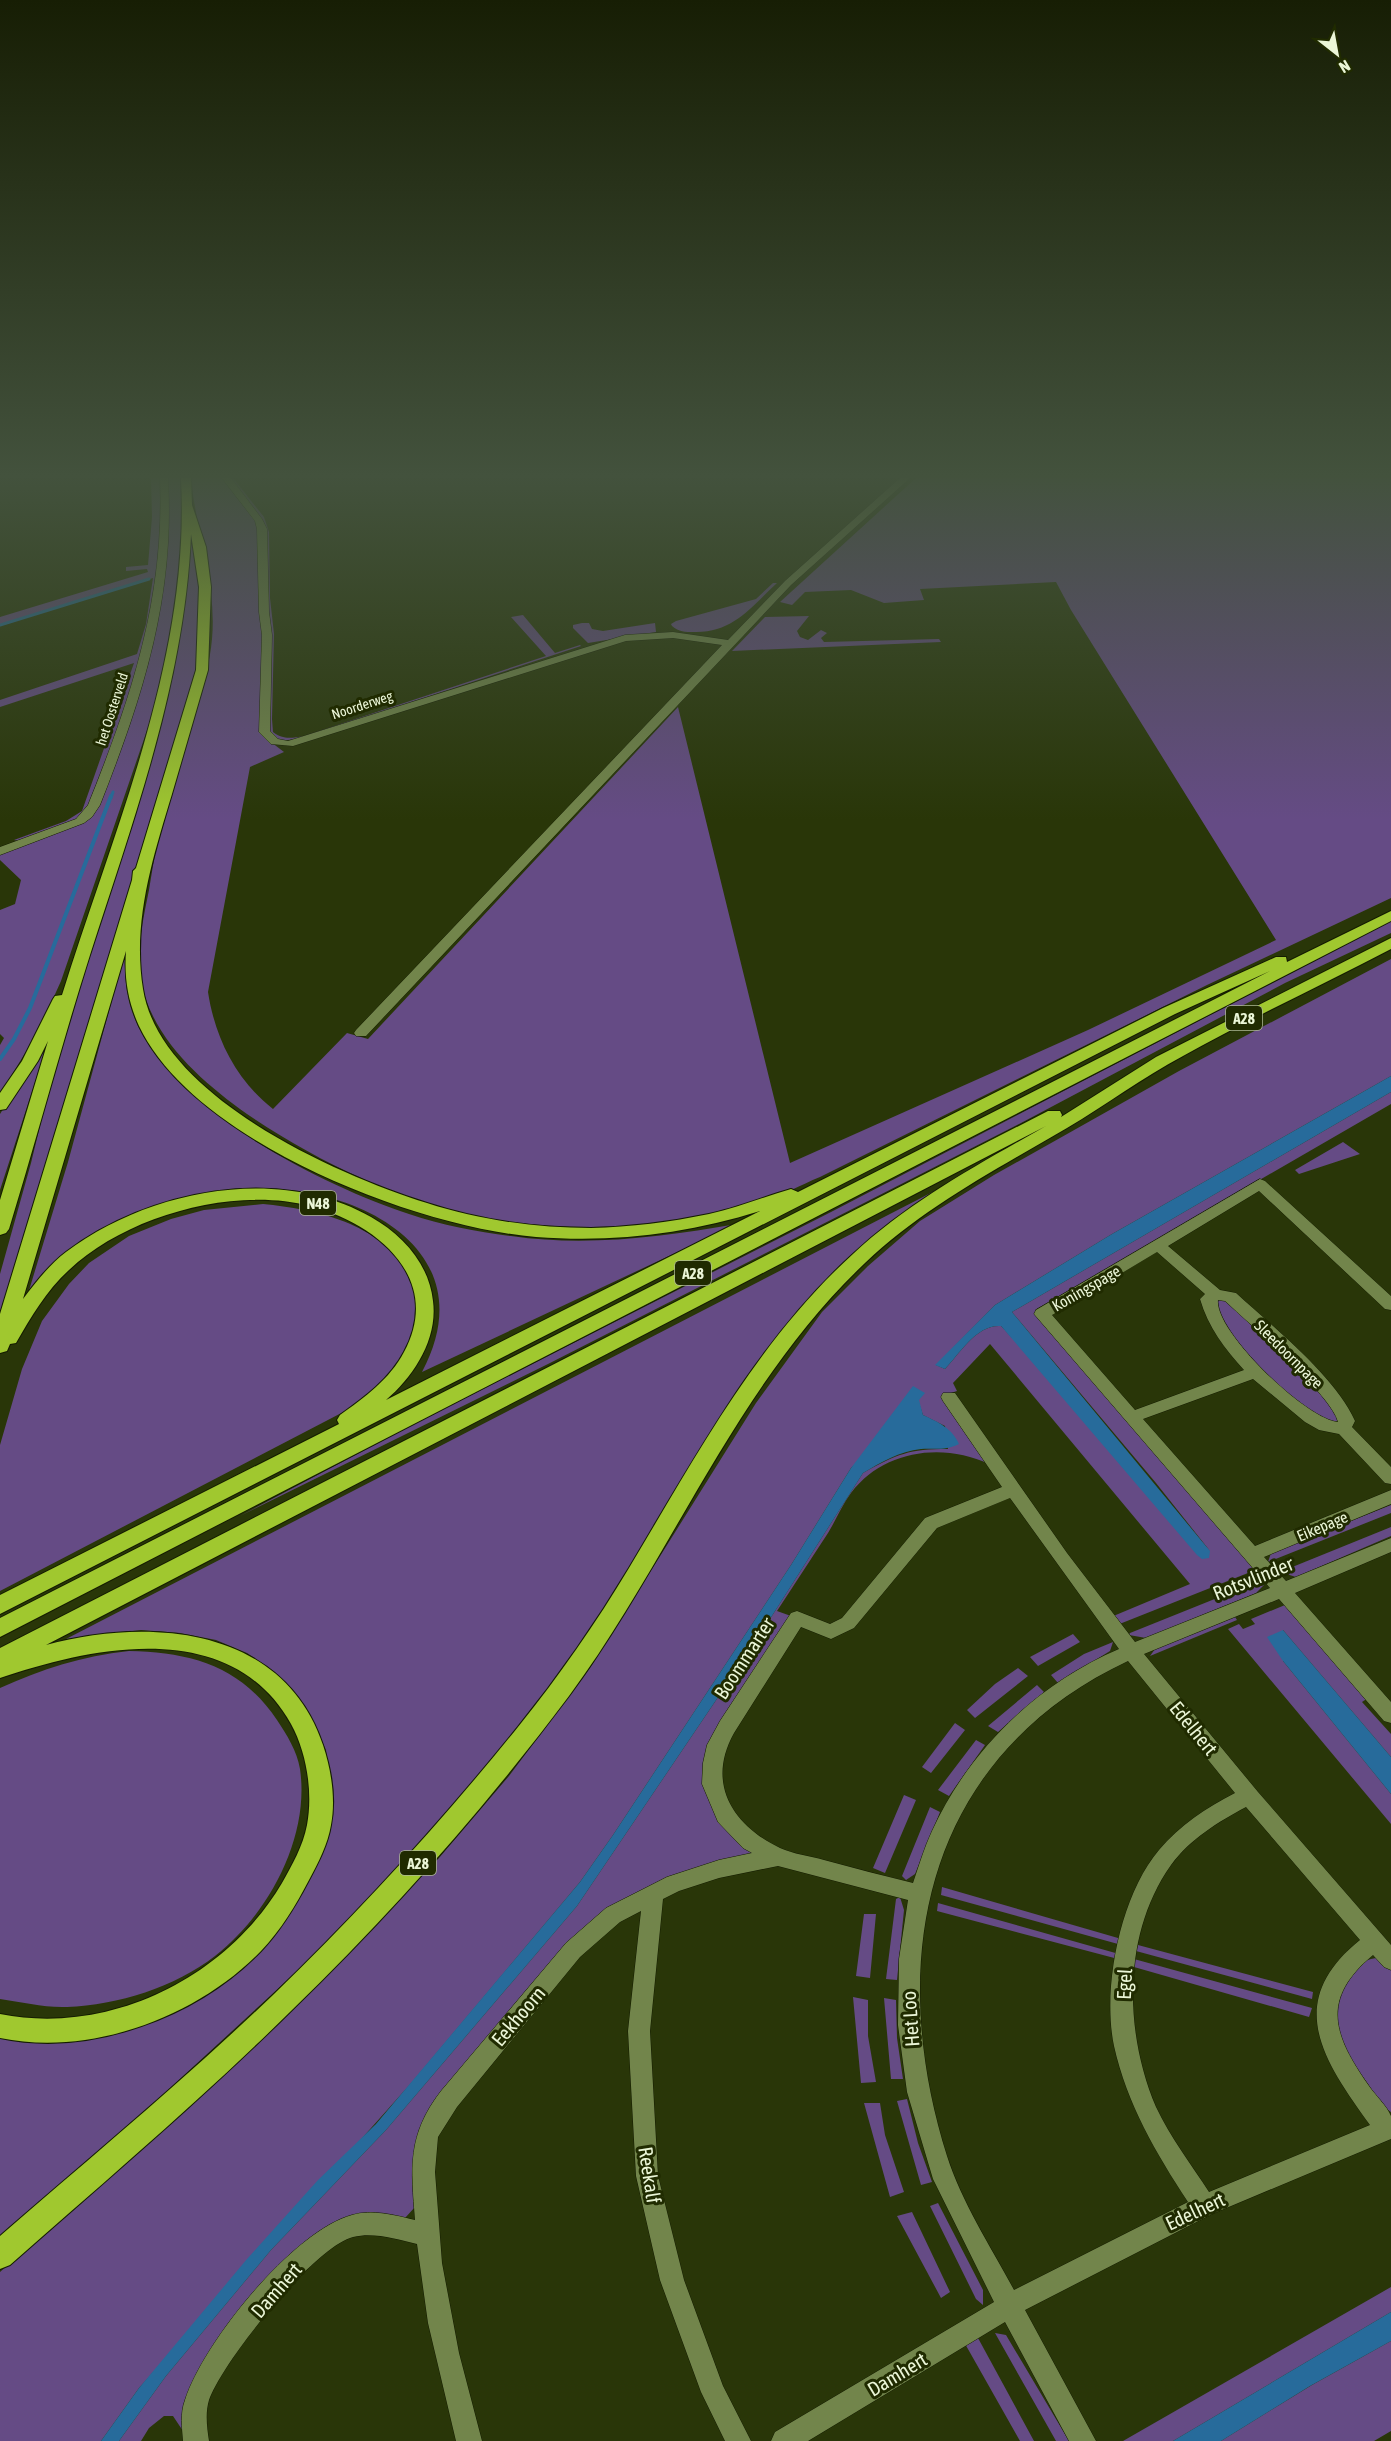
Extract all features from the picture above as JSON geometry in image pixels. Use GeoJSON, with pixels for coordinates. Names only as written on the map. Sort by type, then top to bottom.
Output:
{"type":"FeatureCollection","features":[{"type":"Feature","properties":{"kind":"highway"},"geometry":{"type":"LineString","coordinates":[[0,1229],[81,960],[125,827],[168,675],[181,592]]}},
{"type":"Feature","properties":{"kind":"highway"},"geometry":{"type":"LineString","coordinates":[[0,1346],[201,670],[206,630],[206,592]]}},
{"type":"Feature","properties":{"kind":"highway","name":"A28"},"geometry":{"type":"LineString","coordinates":[[140,871],[134,945],[135,988],[148,1028],[163,1053],[188,1080],[219,1107],[275,1143],[336,1176],[385,1196],[443,1215],[527,1231],[607,1233],[661,1228],[708,1220],[846,1176]]}},
{"type":"Feature","properties":{"kind":"highway","name":"A28"},"geometry":{"type":"LineString","coordinates":[[0,1605],[1169,1011],[1258,969],[1388,917]]}},
{"type":"Feature","properties":{"kind":"highway","name":"A28"},"geometry":{"type":"LineString","coordinates":[[0,1628],[1388,917]]}},
{"type":"Feature","properties":{"kind":"highway","name":"A28"},"geometry":{"type":"LineString","coordinates":[[0,1658],[1391,943]]}},
{"type":"Feature","properties":{"kind":"highway"},"geometry":{"type":"LineString","coordinates":[[0,1105],[30,1061],[81,960]]}},
{"type":"Feature","properties":{"kind":"highway","name":"A28"},"geometry":{"type":"LineString","coordinates":[[0,2255],[283,2002],[390,1893],[468,1806],[566,1681],[653,1549],[746,1394],[795,1323],[824,1291],[896,1225],[1005,1155],[1087,1110],[1172,1055]]}},
{"type":"Feature","properties":{"kind":"highway","name":"N48"},"geometry":{"type":"LineString","coordinates":[[0,1356],[31,1302],[49,1278],[71,1257],[122,1226],[176,1206],[224,1196],[265,1195],[300,1199],[331,1206],[384,1232],[405,1252],[420,1278],[426,1300],[426,1318],[415,1350],[404,1370],[382,1393],[355,1414],[280,1463]]}},
{"type":"Feature","properties":{"kind":"highway"},"geometry":{"type":"LineString","coordinates":[[0,1669],[73,1647],[128,1639],[173,1641],[206,1647],[232,1656],[282,1691],[312,1740],[320,1772],[319,1826],[307,1861],[287,1899],[263,1934],[234,1960],[204,1982],[172,2000],[137,2015],[95,2026],[54,2032],[0,2026]]}},
{"type":"Feature","properties":{"kind":"street","name":"het Oosterveld"},"geometry":{"type":"LineString","coordinates":[[0,851],[80,821],[88,815],[94,805],[134,695],[158,592]]}},
{"type":"Feature","properties":{"kind":"street","name":"Noorderweg"},"geometry":{"type":"LineString","coordinates":[[264,592],[267,635],[264,730],[265,734],[275,742],[289,744],[625,638],[673,635],[730,643]]}},
{"type":"Feature","properties":{"kind":"street"},"geometry":{"type":"LineString","coordinates":[[361,1033],[779,592]]}},
{"type":"Feature","properties":{"kind":"street","name":"Koningspage"},"geometry":{"type":"LineString","coordinates":[[1391,1305],[1260,1184],[1042,1314],[1391,1715]]}},
{"type":"Feature","properties":{"kind":"street","name":"Sleedoornpage"},"geometry":{"type":"LineString","coordinates":[[1159,1246],[1215,1294],[1230,1297],[1308,1370],[1342,1410],[1347,1421],[1343,1428]]}},
{"type":"Feature","properties":{"kind":"street","name":"Sleedoornpage"},"geometry":{"type":"LineString","coordinates":[[1215,1294],[1208,1299],[1208,1304],[1217,1323],[1231,1344],[1256,1372],[1310,1418],[1327,1427],[1343,1428],[1391,1478]]}},
{"type":"Feature","properties":{"kind":"street"},"geometry":{"type":"LineString","coordinates":[[1132,1417],[1256,1372]]}},
{"type":"Feature","properties":{"kind":"street"},"geometry":{"type":"LineString","coordinates":[[949,1397],[1013,1490],[1132,1652]]}},
{"type":"Feature","properties":{"kind":"street","name":"Boommarter"},"geometry":{"type":"LineString","coordinates":[[778,1857],[750,1842],[725,1816],[712,1784],[717,1745],[765,1665],[796,1618],[831,1632],[840,1629],[848,1623],[931,1523],[1013,1490]]}},
{"type":"Feature","properties":{"kind":"street","name":"Eikepage"},"geometry":{"type":"LineString","coordinates":[[1252,1555],[1391,1497]]}},
{"type":"Feature","properties":{"kind":"street","name":"Rotsvlinder"},"geometry":{"type":"LineString","coordinates":[[1132,1652],[1391,1545]]}},
{"type":"Feature","properties":{"kind":"street","name":"Edelhert"},"geometry":{"type":"LineString","coordinates":[[1132,1652],[1250,1796],[1391,1960]]}},
{"type":"Feature","properties":{"kind":"street","name":"Het Loo"},"geometry":{"type":"LineString","coordinates":[[1083,2441],[951,2194],[921,2111],[914,2070],[907,1994],[912,1927],[919,1894],[940,1834],[955,1804],[987,1756],[1009,1731],[1042,1703],[1079,1678],[1132,1652]]}},
{"type":"Feature","properties":{"kind":"street","name":"Egel"},"geometry":{"type":"LineString","coordinates":[[1204,2206],[1150,2117],[1124,2039],[1123,1974],[1132,1926],[1143,1896],[1158,1868],[1179,1841],[1204,1821],[1250,1796]]}},
{"type":"Feature","properties":{"kind":"street","name":"Eekhoorn"},"geometry":{"type":"LineString","coordinates":[[469,2441],[453,2381],[426,2234],[423,2160],[426,2138],[434,2119],[573,1950],[613,1915],[653,1894],[696,1875],[778,1857],[919,1894]]}},
{"type":"Feature","properties":{"kind":"street","name":"Reekalf"},"geometry":{"type":"LineString","coordinates":[[653,1894],[639,2031],[647,2176],[672,2280],[713,2392],[738,2441]]}},
{"type":"Feature","properties":{"kind":"street","name":"Edelhert"},"geometry":{"type":"LineString","coordinates":[[1009,2305],[1204,2206],[1389,2128],[1341,2066],[1332,2047],[1325,2007],[1329,1993],[1344,1967],[1374,1941]]}},
{"type":"Feature","properties":{"kind":"street","name":"Damhert"},"geometry":{"type":"LineString","coordinates":[[196,2441],[194,2422],[197,2401],[212,2369],[227,2347],[294,2266],[311,2250],[327,2236],[346,2227],[365,2223],[426,2234]]}},
{"type":"Feature","properties":{"kind":"street","name":"Damhert"},"geometry":{"type":"LineString","coordinates":[[784,2441],[1009,2305]]}},
{"type":"Feature","properties":{"kind":"shaded area"},"geometry":{"type":"Polygon","coordinates":[[[83,592],[108,592],[0,625],[0,617],[83,592]]]}},
{"type":"Feature","properties":{"kind":"shaded area"},"geometry":{"type":"Polygon","coordinates":[[[151,592],[155,592],[143,653],[100,784],[81,818],[19,841],[14,840],[66,821],[82,811],[134,663],[0,707],[0,700],[137,654],[146,624],[151,592]]]}},
{"type":"Feature","properties":{"kind":"shaded area"},"geometry":{"type":"Polygon","coordinates":[[[156,592],[177,592],[174,617],[155,707],[61,981],[38,1032],[0,1094],[0,1045],[4,1038],[0,1034],[0,910],[15,904],[21,880],[0,860],[0,853],[90,817],[150,648],[156,592]]]}},
{"type":"Feature","properties":{"kind":"shaded area"},"geometry":{"type":"Polygon","coordinates":[[[184,592],[200,592],[196,668],[0,1338],[0,1274],[31,1163],[56,1060],[157,738],[173,675],[184,592]]]}},
{"type":"Feature","properties":{"kind":"shaded area"},"geometry":{"type":"Polygon","coordinates":[[[211,592],[262,592],[263,736],[284,752],[250,767],[208,992],[216,1026],[229,1057],[248,1085],[273,1109],[347,1033],[368,1039],[678,707],[790,1163],[1088,1030],[1276,940],[1061,592],[1391,592],[1391,898],[1207,985],[820,1177],[762,1202],[688,1220],[585,1227],[517,1223],[453,1211],[391,1191],[360,1178],[301,1148],[247,1114],[213,1088],[181,1057],[155,1021],[147,1001],[140,969],[143,924],[158,837],[208,665],[212,639],[211,592]]]}},
{"type":"Feature","properties":{"kind":"shaded area"},"geometry":{"type":"Polygon","coordinates":[[[266,592],[270,592],[274,634],[273,732],[288,738],[304,736],[546,656],[511,617],[523,615],[555,653],[581,646],[302,738],[281,741],[270,735],[266,592]]]}},
{"type":"Feature","properties":{"kind":"shaded area"},"geometry":{"type":"Polygon","coordinates":[[[764,592],[768,592],[740,617],[720,628],[685,632],[671,624],[676,621],[756,599],[764,592]]]}},
{"type":"Feature","properties":{"kind":"shaded area"},"geometry":{"type":"Polygon","coordinates":[[[791,592],[807,592],[792,605],[780,602],[791,592]]]}},
{"type":"Feature","properties":{"kind":"shaded area"},"geometry":{"type":"Polygon","coordinates":[[[856,592],[921,592],[924,600],[884,603],[856,592]]]}},
{"type":"Feature","properties":{"kind":"shaded area"},"geometry":{"type":"Polygon","coordinates":[[[809,616],[797,631],[800,637],[808,640],[821,630],[827,633],[821,638],[824,642],[939,639],[941,642],[732,651],[765,617],[809,616]]]}},
{"type":"Feature","properties":{"kind":"shaded area"},"geometry":{"type":"Polygon","coordinates":[[[589,623],[592,629],[603,631],[655,623],[656,632],[588,643],[573,628],[573,625],[589,623]]]}},
{"type":"Feature","properties":{"kind":"shaded area"},"geometry":{"type":"Polygon","coordinates":[[[1391,921],[1391,933],[1285,983],[1021,1123],[548,1364],[240,1516],[418,1422],[831,1212],[1391,921]]]}},
{"type":"Feature","properties":{"kind":"shaded area"},"geometry":{"type":"Polygon","coordinates":[[[125,941],[129,942],[126,967],[127,992],[140,1030],[165,1067],[200,1100],[240,1131],[284,1158],[329,1181],[371,1200],[434,1222],[539,1239],[567,1241],[624,1239],[737,1224],[422,1372],[438,1330],[438,1292],[425,1261],[402,1234],[372,1214],[336,1199],[297,1191],[257,1189],[134,1218],[27,1297],[68,1162],[119,974],[125,941]]]}},
{"type":"Feature","properties":{"kind":"shaded area"},"geometry":{"type":"Polygon","coordinates":[[[1391,959],[1391,1076],[1112,1234],[995,1305],[936,1365],[945,1369],[977,1335],[992,1327],[1001,1326],[1210,1551],[1012,1312],[1391,1092],[1391,1104],[1035,1310],[1258,1569],[1117,1625],[1111,1617],[1190,1584],[990,1344],[953,1383],[957,1391],[945,1395],[989,1464],[953,1453],[934,1452],[897,1459],[880,1467],[851,1493],[777,1611],[791,1616],[705,1770],[753,1852],[749,1857],[628,1898],[431,2109],[415,2207],[405,2218],[312,2239],[183,2431],[173,2416],[164,2416],[149,2428],[141,2441],[119,2441],[166,2376],[271,2250],[386,2130],[577,1906],[756,1641],[863,1473],[904,1454],[923,1450],[948,1449],[945,1426],[923,1415],[918,1400],[851,1468],[791,1565],[580,1882],[413,2081],[139,2388],[101,2441],[0,2441],[0,2272],[279,2023],[439,1858],[509,1776],[590,1668],[756,1403],[822,1312],[868,1266],[920,1221],[994,1175],[1179,1071],[1391,959]]]}},
{"type":"Feature","properties":{"kind":"shaded area"},"geometry":{"type":"Polygon","coordinates":[[[51,1033],[0,1190],[0,1114],[51,1033]]]}},
{"type":"Feature","properties":{"kind":"shaded area"},"geometry":{"type":"Polygon","coordinates":[[[1343,1142],[1360,1154],[1299,1174],[1295,1170],[1343,1142]]]}},
{"type":"Feature","properties":{"kind":"shaded area"},"geometry":{"type":"Polygon","coordinates":[[[952,1182],[820,1287],[627,1577],[528,1719],[405,1864],[306,1963],[106,2147],[0,2240],[0,2035],[100,2032],[271,1937],[300,1897],[310,1872],[331,1793],[326,1750],[310,1715],[275,1672],[247,1653],[216,1640],[180,1633],[141,1630],[66,1639],[952,1182]]]}},
{"type":"Feature","properties":{"kind":"shaded area"},"geometry":{"type":"Polygon","coordinates":[[[263,1204],[312,1212],[360,1228],[380,1241],[397,1258],[409,1279],[417,1310],[413,1341],[402,1365],[374,1396],[0,1591],[0,1445],[22,1369],[42,1321],[69,1284],[89,1263],[129,1236],[171,1219],[204,1210],[263,1204]]]}},
{"type":"Feature","properties":{"kind":"shaded area"},"geometry":{"type":"Polygon","coordinates":[[[1222,1298],[1286,1355],[1338,1413],[1339,1421],[1329,1422],[1291,1398],[1238,1346],[1213,1301],[1222,1298]]]}},
{"type":"Feature","properties":{"kind":"shaded area"},"geometry":{"type":"Polygon","coordinates":[[[1391,1505],[1391,1513],[1268,1562],[1271,1553],[1391,1505]]]}},
{"type":"Feature","properties":{"kind":"shaded area"},"geometry":{"type":"Polygon","coordinates":[[[1391,1527],[1391,1536],[1296,1577],[1280,1572],[1391,1527]]]}},
{"type":"Feature","properties":{"kind":"shaded area"},"geometry":{"type":"Polygon","coordinates":[[[1262,1580],[1264,1585],[1256,1593],[1146,1638],[1129,1635],[1130,1633],[1262,1580]]]}},
{"type":"Feature","properties":{"kind":"shaded area"},"geometry":{"type":"Polygon","coordinates":[[[1285,1605],[1368,1698],[1362,1702],[1391,1734],[1391,1757],[1283,1630],[1283,1661],[1391,1794],[1391,1824],[1228,1629],[1239,1624],[1243,1629],[1255,1624],[1251,1619],[1285,1605]]]}},
{"type":"Feature","properties":{"kind":"shaded area"},"geometry":{"type":"Polygon","coordinates":[[[1235,1617],[1237,1620],[1150,1656],[1155,1649],[1235,1617]]]}},
{"type":"Feature","properties":{"kind":"shaded area"},"geometry":{"type":"Polygon","coordinates":[[[1073,1634],[1080,1642],[1038,1666],[1030,1657],[1073,1634]]]}},
{"type":"Feature","properties":{"kind":"shaded area"},"geometry":{"type":"Polygon","coordinates":[[[1113,1642],[1110,1651],[1058,1683],[1051,1675],[1084,1654],[1113,1642]]]}},
{"type":"Feature","properties":{"kind":"shaded area"},"geometry":{"type":"Polygon","coordinates":[[[129,1651],[173,1655],[212,1666],[247,1687],[263,1702],[288,1737],[300,1769],[299,1821],[292,1847],[282,1872],[252,1919],[235,1939],[215,1956],[182,1977],[126,1998],[86,2006],[50,2007],[0,1999],[0,1688],[63,1664],[129,1651]]]}},
{"type":"Feature","properties":{"kind":"shaded area"},"geometry":{"type":"Polygon","coordinates":[[[1018,1668],[1028,1676],[975,1718],[967,1710],[995,1684],[1018,1668]]]}},
{"type":"Feature","properties":{"kind":"shaded area"},"geometry":{"type":"Polygon","coordinates":[[[1037,1685],[1044,1692],[998,1732],[988,1726],[1037,1685]]]}},
{"type":"Feature","properties":{"kind":"shaded area"},"geometry":{"type":"Polygon","coordinates":[[[955,1723],[965,1730],[931,1773],[922,1767],[955,1723]]]}},
{"type":"Feature","properties":{"kind":"shaded area"},"geometry":{"type":"Polygon","coordinates":[[[976,1740],[985,1745],[949,1796],[938,1790],[976,1740]]]}},
{"type":"Feature","properties":{"kind":"shaded area"},"geometry":{"type":"Polygon","coordinates":[[[904,1795],[916,1800],[885,1873],[873,1868],[904,1795]]]}},
{"type":"Feature","properties":{"kind":"shaded area"},"geometry":{"type":"Polygon","coordinates":[[[930,1807],[940,1812],[915,1874],[906,1880],[902,1876],[930,1807]]]}},
{"type":"Feature","properties":{"kind":"shaded area"},"geometry":{"type":"Polygon","coordinates":[[[942,1887],[1118,1938],[1118,1944],[941,1895],[942,1887]]]}},
{"type":"Feature","properties":{"kind":"shaded area"},"geometry":{"type":"Polygon","coordinates":[[[900,1897],[904,1910],[897,1980],[886,1979],[896,1899],[900,1897]]]}},
{"type":"Feature","properties":{"kind":"shaded area"},"geometry":{"type":"Polygon","coordinates":[[[938,1903],[1119,1954],[1118,1959],[937,1911],[938,1903]]]}},
{"type":"Feature","properties":{"kind":"shaded area"},"geometry":{"type":"Polygon","coordinates":[[[864,1914],[876,1914],[870,1978],[856,1976],[864,1914]]]}},
{"type":"Feature","properties":{"kind":"shaded area"},"geometry":{"type":"Polygon","coordinates":[[[1138,1945],[1313,1992],[1312,1999],[1136,1951],[1138,1945]]]}},
{"type":"Feature","properties":{"kind":"shaded area"},"geometry":{"type":"Polygon","coordinates":[[[1376,1958],[1391,1969],[1391,2112],[1378,2100],[1347,2055],[1338,2033],[1337,2005],[1345,1980],[1363,1962],[1376,1958]]]}},
{"type":"Feature","properties":{"kind":"shaded area"},"geometry":{"type":"Polygon","coordinates":[[[1134,1959],[1312,2008],[1309,2017],[1134,1967],[1134,1959]]]}},
{"type":"Feature","properties":{"kind":"shaded area"},"geometry":{"type":"Polygon","coordinates":[[[853,1997],[868,2000],[868,2036],[876,2082],[861,2083],[853,1997]]]}},
{"type":"Feature","properties":{"kind":"shaded area"},"geometry":{"type":"Polygon","coordinates":[[[884,1998],[896,2000],[897,2038],[903,2079],[891,2079],[884,1998]]]}},
{"type":"Feature","properties":{"kind":"shaded area"},"geometry":{"type":"Polygon","coordinates":[[[907,2099],[918,2143],[932,2182],[921,2185],[897,2101],[907,2099]]]}},
{"type":"Feature","properties":{"kind":"shaded area"},"geometry":{"type":"Polygon","coordinates":[[[864,2103],[880,2103],[885,2135],[904,2192],[890,2197],[864,2103]]]}},
{"type":"Feature","properties":{"kind":"shaded area"},"geometry":{"type":"Polygon","coordinates":[[[938,2203],[983,2290],[983,2305],[976,2299],[930,2206],[938,2203]]]}},
{"type":"Feature","properties":{"kind":"shaded area"},"geometry":{"type":"Polygon","coordinates":[[[912,2212],[950,2292],[941,2298],[897,2216],[912,2212]]]}},
{"type":"Feature","properties":{"kind":"shaded area"},"geometry":{"type":"Polygon","coordinates":[[[1391,2287],[1391,2312],[1173,2441],[1123,2441],[1391,2287]]]}},
{"type":"Feature","properties":{"kind":"shaded area"},"geometry":{"type":"Polygon","coordinates":[[[995,2333],[1006,2335],[1069,2441],[1056,2441],[995,2333]]]}},
{"type":"Feature","properties":{"kind":"shaded area"},"geometry":{"type":"Polygon","coordinates":[[[978,2338],[1034,2441],[1020,2441],[964,2342],[978,2338]]]}},
{"type":"Feature","properties":{"kind":"shaded area"},"geometry":{"type":"Polygon","coordinates":[[[1391,2341],[1391,2431],[1374,2441],[1221,2441],[1312,2385],[1391,2341]]]}},
{"type":"Feature","properties":{"kind":"water"},"geometry":{"type":"Polygon","coordinates":[[[1391,1076],[1391,1092],[1012,1312],[1210,1551],[1209,1558],[1202,1559],[1197,1555],[1001,1326],[984,1330],[977,1335],[945,1369],[935,1365],[995,1305],[1112,1234],[1391,1076]]]}},
{"type":"Feature","properties":{"kind":"water"},"geometry":{"type":"Polygon","coordinates":[[[913,1386],[925,1393],[919,1400],[923,1415],[948,1430],[959,1444],[945,1448],[905,1452],[863,1473],[756,1641],[577,1906],[386,2130],[271,2250],[166,2376],[119,2441],[101,2441],[139,2388],[247,2259],[318,2180],[376,2124],[580,1882],[791,1565],[851,1468],[913,1386]]]}},
{"type":"Feature","properties":{"kind":"water"},"geometry":{"type":"Polygon","coordinates":[[[1283,1630],[1391,1757],[1391,1794],[1283,1661],[1267,1637],[1283,1630]]]}},
{"type":"Feature","properties":{"kind":"water"},"geometry":{"type":"Polygon","coordinates":[[[1391,2312],[1391,2341],[1310,2386],[1221,2441],[1173,2441],[1391,2312]]]}},
{"type":"Feature","properties":{"kind":"waterway"},"geometry":{"type":"LineString","coordinates":[[0,625],[107,592]]}},
{"type":"Feature","properties":{"kind":"waterway"},"geometry":{"type":"LineString","coordinates":[[111,798],[113,792]]}},
{"type":"Feature","properties":{"kind":"waterway"},"geometry":{"type":"LineString","coordinates":[[0,1059],[14,1039],[30,1008],[111,796]]}}]}
